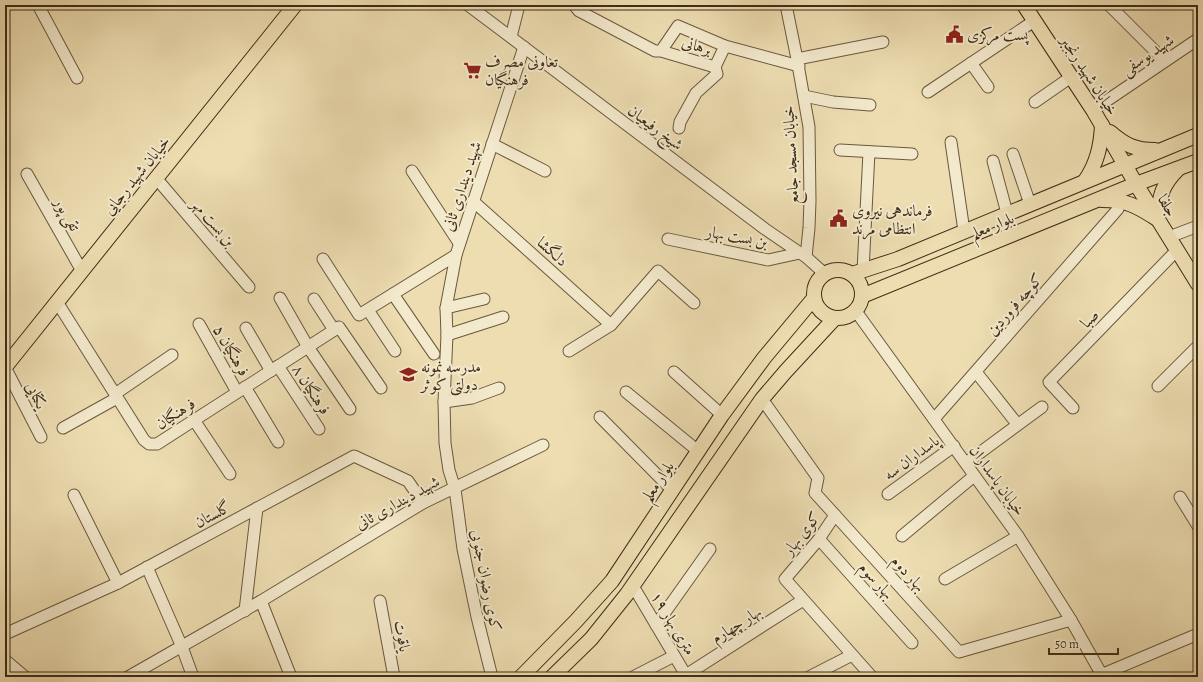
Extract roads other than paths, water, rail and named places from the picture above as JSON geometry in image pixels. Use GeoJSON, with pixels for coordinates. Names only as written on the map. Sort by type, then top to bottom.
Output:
{"type":"FeatureCollection","features":[{"type":"Feature","properties":{"kind":"main road","name":"خیابان شهید رجایی"},"geometry":{"type":"LineString","coordinates":[[5,367],[295,5]]}},
{"type":"Feature","properties":{"kind":"main road","name":"خیابان شهید رنجبر"},"geometry":{"type":"LineString","coordinates":[[1024,5],[1071,78],[1094,110],[1136,184]]}},
{"type":"Feature","properties":{"kind":"main road"},"geometry":{"type":"LineString","coordinates":[[1102,124],[1120,141],[1131,147],[1142,150],[1161,150]]}},
{"type":"Feature","properties":{"kind":"main road"},"geometry":{"type":"LineString","coordinates":[[1085,181],[1096,163],[1100,150],[1102,124]]}},
{"type":"Feature","properties":{"kind":"main road","name":"بلوار معلم"},"geometry":{"type":"LineString","coordinates":[[858,272],[898,259],[1198,135]]}},
{"type":"Feature","properties":{"kind":"main road","name":"بلوار معلم"},"geometry":{"type":"LineString","coordinates":[[862,296],[1136,184],[1198,161]]}},
{"type":"Feature","properties":{"kind":"main road"},"geometry":{"type":"LineString","coordinates":[[1095,201],[1116,200],[1129,203],[1157,219],[1162,189],[1169,178],[1180,168]]}},
{"type":"Feature","properties":{"kind":"main road","name":"جلفا"},"geometry":{"type":"LineString","coordinates":[[1136,184],[1196,279]]}},
{"type":"Feature","properties":{"kind":"main road"},"geometry":{"type":"LineString","coordinates":[[552,677],[591,639],[633,586],[762,399],[835,318],[848,315],[860,304],[862,296],[858,280],[858,272],[834,270],[825,274],[817,281],[814,289],[816,306],[822,312],[835,318]]}},
{"type":"Feature","properties":{"kind":"main road","name":"بلوار معلم"},"geometry":{"type":"LineString","coordinates":[[521,677],[576,621],[612,581],[722,415],[764,358],[814,298]]}},
{"type":"Feature","properties":{"kind":"street"},"geometry":{"type":"LineString","coordinates":[[38,5],[77,78]]}},
{"type":"Feature","properties":{"kind":"street","name":"شیخ رفیعیان"},"geometry":{"type":"LineString","coordinates":[[468,5],[765,229],[803,255],[825,274]]}},
{"type":"Feature","properties":{"kind":"street","name":"برهانی"},"geometry":{"type":"LineString","coordinates":[[574,5],[579,11],[655,51],[661,51],[715,67],[725,46],[678,26],[661,51]]}},
{"type":"Feature","properties":{"kind":"street","name":"خیابان مسجد جامع"},"geometry":{"type":"LineString","coordinates":[[786,5],[798,62],[808,127],[810,201],[809,228],[803,255]]}},
{"type":"Feature","properties":{"kind":"street"},"geometry":{"type":"LineString","coordinates":[[1109,5],[1165,61]]}},
{"type":"Feature","properties":{"kind":"street"},"geometry":{"type":"LineString","coordinates":[[511,37],[521,6]]}},
{"type":"Feature","properties":{"kind":"street"},"geometry":{"type":"LineString","coordinates":[[928,92],[1034,21]]}},
{"type":"Feature","properties":{"kind":"street","name":"شهید یوسفی"},"geometry":{"type":"LineString","coordinates":[[1094,110],[1198,39]]}},
{"type":"Feature","properties":{"kind":"street"},"geometry":{"type":"LineString","coordinates":[[725,46],[798,62],[883,42]]}},
{"type":"Feature","properties":{"kind":"street","name":"شهید دینداری ثانی"},"geometry":{"type":"LineString","coordinates":[[128,677],[245,611],[423,503],[455,489],[449,470],[445,443],[444,402],[447,335],[446,308],[459,243],[524,46]]}},
{"type":"Feature","properties":{"kind":"street"},"geometry":{"type":"LineString","coordinates":[[971,63],[988,87]]}},
{"type":"Feature","properties":{"kind":"street"},"geometry":{"type":"LineString","coordinates":[[678,128],[696,93],[717,74],[715,67]]}},
{"type":"Feature","properties":{"kind":"street"},"geometry":{"type":"LineString","coordinates":[[1035,102],[1071,78]]}},
{"type":"Feature","properties":{"kind":"street"},"geometry":{"type":"LineString","coordinates":[[804,96],[833,102],[870,105]]}},
{"type":"Feature","properties":{"kind":"street"},"geometry":{"type":"LineString","coordinates":[[951,142],[964,232]]}},
{"type":"Feature","properties":{"kind":"street"},"geometry":{"type":"LineString","coordinates":[[492,144],[545,171]]}},
{"type":"Feature","properties":{"kind":"street"},"geometry":{"type":"LineString","coordinates":[[840,150],[912,154]]}},
{"type":"Feature","properties":{"kind":"street"},"geometry":{"type":"LineString","coordinates":[[858,272],[869,152]]}},
{"type":"Feature","properties":{"kind":"street"},"geometry":{"type":"LineString","coordinates":[[1013,154],[1030,204]]}},
{"type":"Feature","properties":{"kind":"street"},"geometry":{"type":"LineString","coordinates":[[993,161],[1007,213]]}},
{"type":"Feature","properties":{"kind":"street"},"geometry":{"type":"LineString","coordinates":[[412,171],[459,243]]}},
{"type":"Feature","properties":{"kind":"street","name":"تقی پور"},"geometry":{"type":"LineString","coordinates":[[27,174],[82,271]]}},
{"type":"Feature","properties":{"kind":"street","name":"بن بست مهر"},"geometry":{"type":"LineString","coordinates":[[156,178],[249,287]]}},
{"type":"Feature","properties":{"kind":"street","name":"دلگشا"},"geometry":{"type":"LineString","coordinates":[[473,201],[611,325]]}},
{"type":"Feature","properties":{"kind":"street","name":"کوچه فروردین"},"geometry":{"type":"LineString","coordinates":[[934,419],[1118,209]]}},
{"type":"Feature","properties":{"kind":"street"},"geometry":{"type":"LineString","coordinates":[[1169,238],[1198,226]]}},
{"type":"Feature","properties":{"kind":"street","name":"بن بست بهار"},"geometry":{"type":"LineString","coordinates":[[668,239],[768,260],[803,255]]}},
{"type":"Feature","properties":{"kind":"street","name":"صبا"},"geometry":{"type":"LineString","coordinates":[[1073,408],[1049,382],[1177,250]]}},
{"type":"Feature","properties":{"kind":"street"},"geometry":{"type":"LineString","coordinates":[[364,312],[456,254]]}},
{"type":"Feature","properties":{"kind":"street"},"geometry":{"type":"LineString","coordinates":[[324,259],[395,351]]}},
{"type":"Feature","properties":{"kind":"street"},"geometry":{"type":"LineString","coordinates":[[569,351],[611,325],[658,271],[694,303]]}},
{"type":"Feature","properties":{"kind":"street"},"geometry":{"type":"LineString","coordinates":[[393,294],[434,354]]}},
{"type":"Feature","properties":{"kind":"street"},"geometry":{"type":"LineString","coordinates":[[280,298],[308,347],[350,409]]}},
{"type":"Feature","properties":{"kind":"street"},"geometry":{"type":"LineString","coordinates":[[314,299],[381,388]]}},
{"type":"Feature","properties":{"kind":"street"},"geometry":{"type":"LineString","coordinates":[[446,308],[484,299]]}},
{"type":"Feature","properties":{"kind":"street","name":"فرهنگیان"},"geometry":{"type":"LineString","coordinates":[[57,302],[144,440],[150,444],[157,444],[337,329]]}},
{"type":"Feature","properties":{"kind":"street","name":"خیابان پاسداران"},"geometry":{"type":"LineString","coordinates":[[855,310],[1018,536],[1071,620],[1100,676]]}},
{"type":"Feature","properties":{"kind":"street"},"geometry":{"type":"LineString","coordinates":[[447,335],[503,317]]}},
{"type":"Feature","properties":{"kind":"street","name":"فرهنگیان ۵"},"geometry":{"type":"LineString","coordinates":[[199,324],[241,389],[278,442]]}},
{"type":"Feature","properties":{"kind":"street","name":"فرهنگیان ۸"},"geometry":{"type":"LineString","coordinates":[[246,328],[319,429]]}},
{"type":"Feature","properties":{"kind":"street"},"geometry":{"type":"LineString","coordinates":[[1158,386],[1198,346]]}},
{"type":"Feature","properties":{"kind":"street"},"geometry":{"type":"LineString","coordinates":[[63,428],[116,396],[172,355]]}},
{"type":"Feature","properties":{"kind":"street","name":"یکتایی"},"geometry":{"type":"LineString","coordinates":[[5,367],[41,437]]}},
{"type":"Feature","properties":{"kind":"street"},"geometry":{"type":"LineString","coordinates":[[674,372],[722,415]]}},
{"type":"Feature","properties":{"kind":"street"},"geometry":{"type":"LineString","coordinates":[[976,372],[1014,420]]}},
{"type":"Feature","properties":{"kind":"street"},"geometry":{"type":"LineString","coordinates":[[444,402],[472,398],[499,388]]}},
{"type":"Feature","properties":{"kind":"street"},"geometry":{"type":"LineString","coordinates":[[626,392],[698,451]]}},
{"type":"Feature","properties":{"kind":"street","name":"کوی بهار"},"geometry":{"type":"LineString","coordinates":[[762,399],[818,478],[815,493],[834,515],[818,538],[785,579],[872,677]]}},
{"type":"Feature","properties":{"kind":"street"},"geometry":{"type":"LineString","coordinates":[[966,464],[1042,407]]}},
{"type":"Feature","properties":{"kind":"street"},"geometry":{"type":"LineString","coordinates":[[600,417],[672,490]]}},
{"type":"Feature","properties":{"kind":"street"},"geometry":{"type":"LineString","coordinates":[[194,420],[230,474]]}},
{"type":"Feature","properties":{"kind":"street"},"geometry":{"type":"LineString","coordinates":[[455,489],[543,445]]}},
{"type":"Feature","properties":{"kind":"street","name":"پاسداران سه"},"geometry":{"type":"LineString","coordinates":[[888,494],[954,446]]}},
{"type":"Feature","properties":{"kind":"street","name":"گلستان"},"geometry":{"type":"LineString","coordinates":[[5,634],[118,583],[354,456],[408,481],[423,503]]}},
{"type":"Feature","properties":{"kind":"street"},"geometry":{"type":"LineString","coordinates":[[902,536],[974,476]]}},
{"type":"Feature","properties":{"kind":"street","name":"کوی رضوان جنوبی"},"geometry":{"type":"LineString","coordinates":[[455,489],[463,549],[477,617],[492,677]]}},
{"type":"Feature","properties":{"kind":"street"},"geometry":{"type":"LineString","coordinates":[[74,495],[118,583]]}},
{"type":"Feature","properties":{"kind":"street"},"geometry":{"type":"LineString","coordinates":[[1180,497],[1198,526]]}},
{"type":"Feature","properties":{"kind":"street"},"geometry":{"type":"LineString","coordinates":[[245,611],[257,508]]}},
{"type":"Feature","properties":{"kind":"street","name":"بهار دوم"},"geometry":{"type":"LineString","coordinates":[[834,515],[959,652],[1071,620]]}},
{"type":"Feature","properties":{"kind":"street"},"geometry":{"type":"LineString","coordinates":[[945,579],[1018,536]]}},
{"type":"Feature","properties":{"kind":"street","name":"بهار سوم"},"geometry":{"type":"LineString","coordinates":[[818,538],[912,643]]}},
{"type":"Feature","properties":{"kind":"street"},"geometry":{"type":"LineString","coordinates":[[656,625],[710,549]]}},
{"type":"Feature","properties":{"kind":"street"},"geometry":{"type":"LineString","coordinates":[[147,567],[182,647],[193,677]]}},
{"type":"Feature","properties":{"kind":"street","name":"۱۹ متری بهار"},"geometry":{"type":"LineString","coordinates":[[633,586],[686,676]]}},
{"type":"Feature","properties":{"kind":"street","name":"بهار چهارم"},"geometry":{"type":"LineString","coordinates":[[686,676],[803,600]]}},
{"type":"Feature","properties":{"kind":"street"},"geometry":{"type":"LineString","coordinates":[[261,601],[291,677]]}},
{"type":"Feature","properties":{"kind":"street","name":"یاقوت"},"geometry":{"type":"LineString","coordinates":[[380,601],[394,677]]}},
{"type":"Feature","properties":{"kind":"street"},"geometry":{"type":"LineString","coordinates":[[1100,676],[1198,634]]}},
{"type":"Feature","properties":{"kind":"street"},"geometry":{"type":"LineString","coordinates":[[809,677],[852,655]]}},
{"type":"Feature","properties":{"kind":"street"},"geometry":{"type":"LineString","coordinates":[[632,677],[674,656]]}},
{"type":"Feature","properties":{"kind":"street"},"geometry":{"type":"LineString","coordinates":[[5,660],[25,677]]}},
{"type":"Feature","properties":{"kind":"place","name":"پست مرکزی"},"geometry":{"type":"Point","coordinates":[954,34]}},
{"type":"Feature","properties":{"kind":"place","name":"تعاونی مصرف فرهنگیان"},"geometry":{"type":"Point","coordinates":[472,70]}},
{"type":"Feature","properties":{"kind":"place","name":"فرماندهی نیروی انتظامی مرند"},"geometry":{"type":"Point","coordinates":[839,219]}},
{"type":"Feature","properties":{"kind":"place","name":"مدرسه نمونه دولتی کوثر"},"geometry":{"type":"Point","coordinates":[408,375]}}]}
